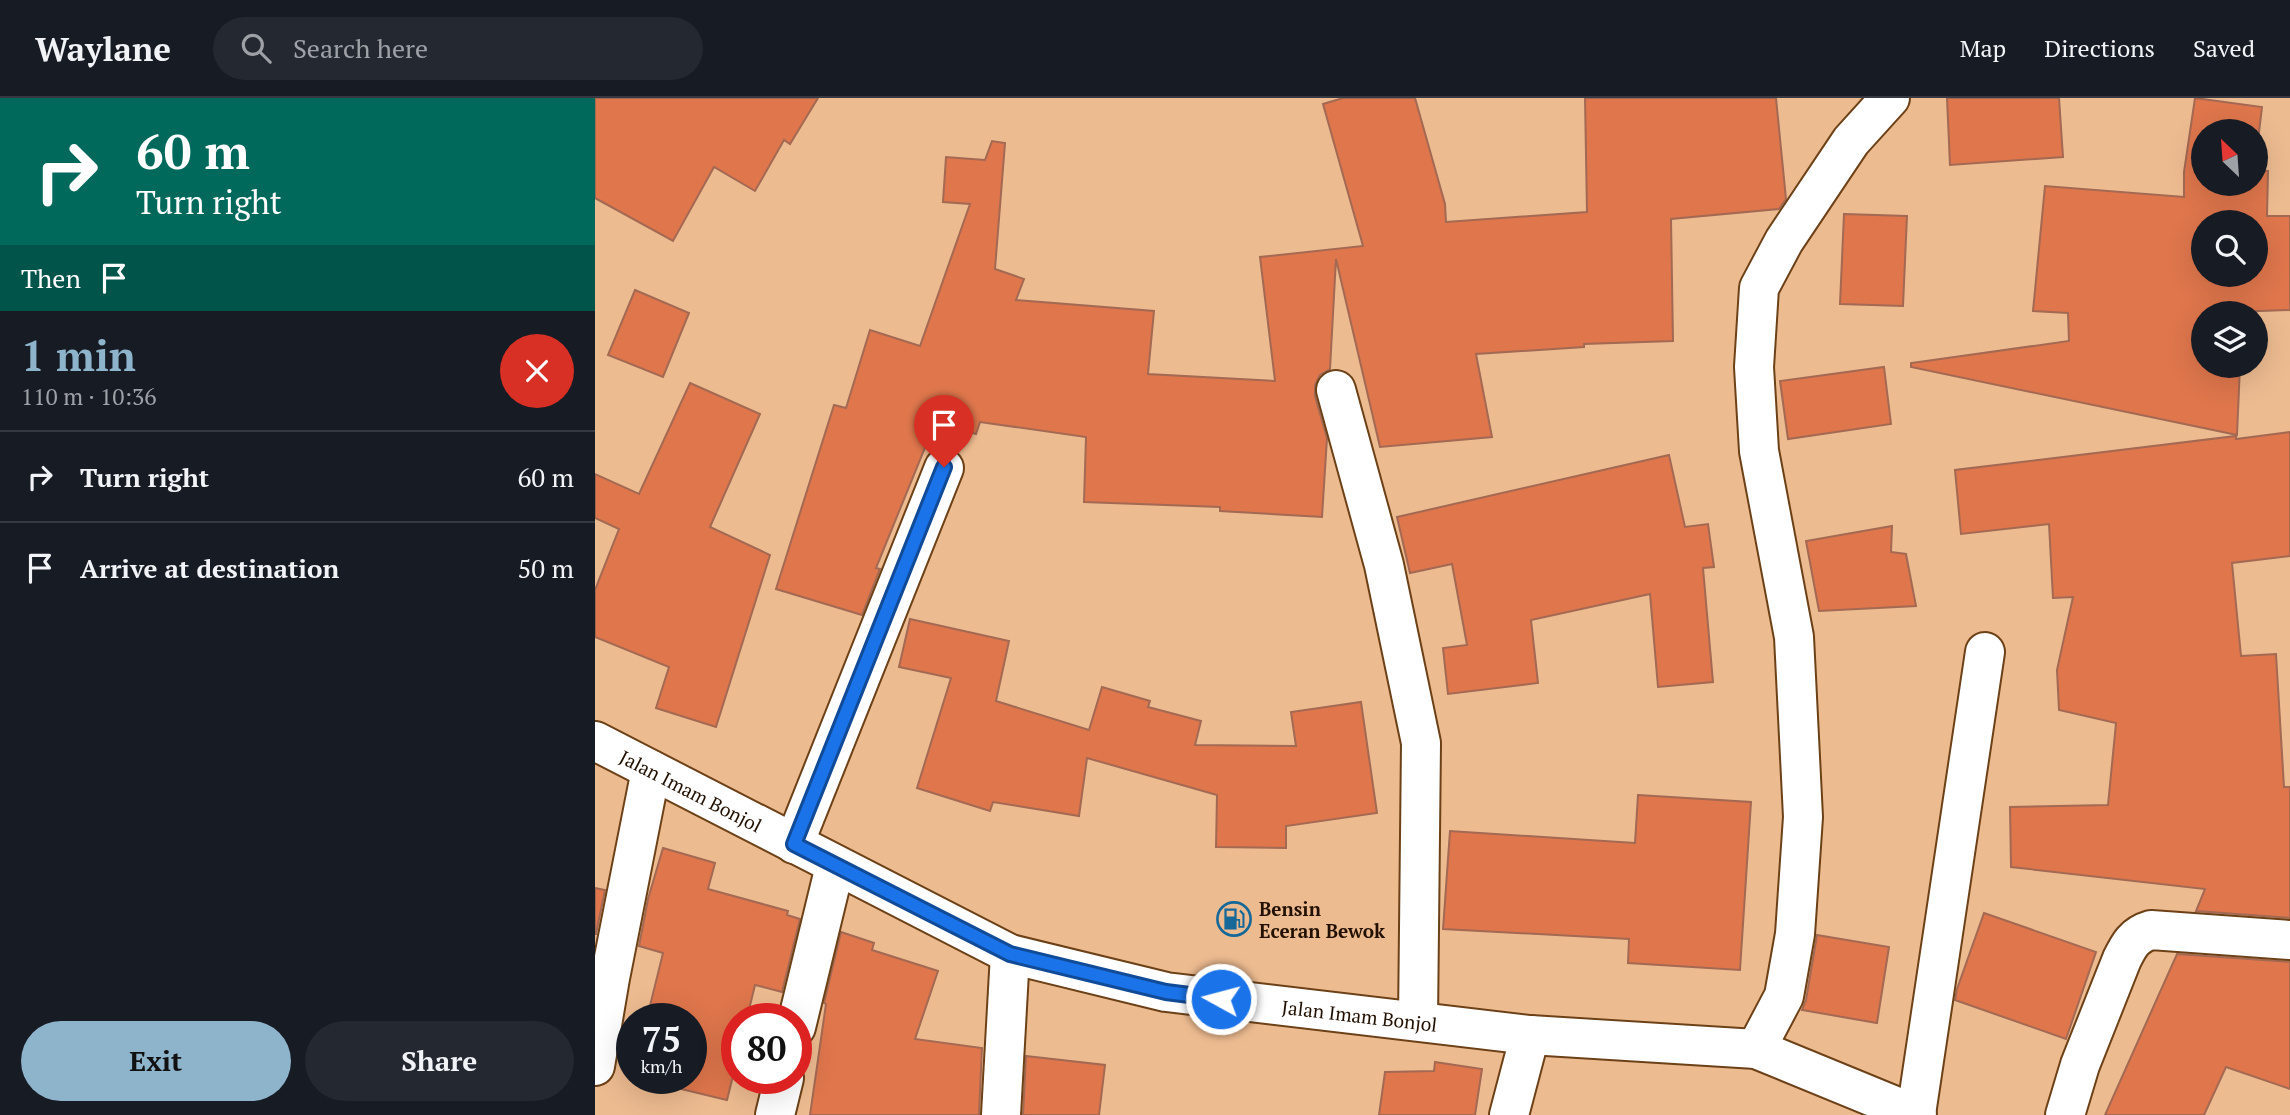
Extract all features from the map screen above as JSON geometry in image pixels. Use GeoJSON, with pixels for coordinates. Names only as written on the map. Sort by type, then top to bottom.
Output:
{"type":"FeatureCollection","features":[{"type":"Feature","properties":{"kind":"main road"},"geometry":{"type":"LineString","coordinates":[[1756,1049],[1784,996],[1795,934],[1803,817],[1794,637],[1759,451],[1754,368],[1759,288],[1784,241],[1851,141],[1890,98]]}},
{"type":"Feature","properties":{"kind":"main road"},"geometry":{"type":"LineString","coordinates":[[1336,390],[1384,565],[1421,743],[1418,1021]]}},
{"type":"Feature","properties":{"kind":"main road"},"geometry":{"type":"LineString","coordinates":[[794,844],[944,467]]}},
{"type":"Feature","properties":{"kind":"main road"},"geometry":{"type":"LineString","coordinates":[[1916,1115],[1985,652]]}},
{"type":"Feature","properties":{"kind":"main road","name":"Jalan Imam Bonjol"},"geometry":{"type":"LineString","coordinates":[[595,741],[1010,954],[1166,992],[1530,1035],[1756,1049],[1916,1115]]}},
{"type":"Feature","properties":{"kind":"main road"},"geometry":{"type":"LineString","coordinates":[[595,1066],[651,770]]}},
{"type":"Feature","properties":{"kind":"main road"},"geometry":{"type":"LineString","coordinates":[[802,1003],[835,866]]}},
{"type":"Feature","properties":{"kind":"main road"},"geometry":{"type":"LineString","coordinates":[[2064,1115],[2122,959],[2130,942],[2141,933],[2151,930],[2290,940]]}},
{"type":"Feature","properties":{"kind":"main road"},"geometry":{"type":"LineString","coordinates":[[1001,1115],[1010,954]]}},
{"type":"Feature","properties":{"kind":"main road"},"geometry":{"type":"LineString","coordinates":[[1509,1115],[1530,1035]]}},
{"type":"Feature","properties":{"kind":"main road"},"geometry":{"type":"LineString","coordinates":[[775,1115],[780,1094]]}},
{"type":"Feature","properties":{"kind":"building"},"geometry":{"type":"Polygon","coordinates":[[[595,98],[818,98],[790,144],[784,140],[755,191],[714,167],[673,241],[595,198],[595,98]]]}},
{"type":"Feature","properties":{"kind":"building"},"geometry":{"type":"Polygon","coordinates":[[[1343,98],[1415,98],[1445,204],[1446,222],[1587,212],[1585,98],[1776,98],[1786,199],[1779,209],[1671,219],[1673,341],[1584,344],[1584,347],[1476,354],[1492,437],[1380,447],[1336,259],[1330,369],[1320,375],[1315,385],[1315,396],[1327,438],[1322,517],[1220,511],[1220,507],[1084,502],[1086,437],[980,422],[976,434],[935,423],[876,568],[880,569],[862,615],[776,589],[834,405],[846,408],[870,330],[920,346],[970,204],[943,202],[946,157],[985,160],[992,141],[1005,143],[995,269],[1024,279],[1016,300],[1154,311],[1148,374],[1275,381],[1260,257],[1363,246],[1323,104],[1343,98]]]}},
{"type":"Feature","properties":{"kind":"building"},"geometry":{"type":"Polygon","coordinates":[[[1947,98],[2059,98],[2063,157],[1950,165],[1947,98]]]}},
{"type":"Feature","properties":{"kind":"building"},"geometry":{"type":"Polygon","coordinates":[[[2195,98],[2262,107],[2261,119],[2192,119],[2195,98]]]}},
{"type":"Feature","properties":{"kind":"building"},"geometry":{"type":"Polygon","coordinates":[[[2191,125],[2191,196],[2267,196],[2267,210],[2191,210],[2191,287],[2268,287],[2268,216],[2290,216],[2290,310],[2268,311],[2268,301],[2191,301],[2191,378],[2239,378],[2237,435],[1911,367],[1911,363],[2069,341],[2068,313],[2033,311],[2045,186],[2184,197],[2184,172],[2191,125]]]}},
{"type":"Feature","properties":{"kind":"building"},"geometry":{"type":"Polygon","coordinates":[[[1844,214],[1907,216],[1903,306],[1840,304],[1844,214]]]}},
{"type":"Feature","properties":{"kind":"building"},"geometry":{"type":"Polygon","coordinates":[[[635,290],[689,313],[663,377],[608,355],[635,290]]]}},
{"type":"Feature","properties":{"kind":"building"},"geometry":{"type":"Polygon","coordinates":[[[1884,367],[1891,424],[1788,439],[1780,381],[1884,367]]]}},
{"type":"Feature","properties":{"kind":"building"},"geometry":{"type":"Polygon","coordinates":[[[690,383],[760,414],[710,527],[770,555],[716,727],[656,708],[669,667],[595,637],[595,590],[619,529],[595,518],[595,474],[639,494],[690,383]]]}},
{"type":"Feature","properties":{"kind":"building"},"geometry":{"type":"Polygon","coordinates":[[[2290,432],[2290,556],[2232,563],[2241,656],[2276,654],[2284,787],[2290,787],[2290,918],[2196,911],[2205,889],[2011,867],[2010,807],[2108,805],[2116,723],[2059,710],[2057,670],[2073,597],[2053,598],[2049,524],[1961,534],[1955,470],[2236,436],[2236,439],[2290,432]]]}},
{"type":"Feature","properties":{"kind":"building"},"geometry":{"type":"Polygon","coordinates":[[[1669,455],[1685,527],[1708,524],[1714,567],[1703,568],[1713,682],[1658,687],[1650,594],[1531,620],[1538,683],[1448,694],[1443,648],[1467,645],[1452,564],[1410,573],[1397,517],[1669,455]]]}},
{"type":"Feature","properties":{"kind":"building"},"geometry":{"type":"Polygon","coordinates":[[[1892,526],[1891,552],[1906,554],[1916,606],[1819,611],[1806,541],[1892,526]]]}},
{"type":"Feature","properties":{"kind":"building"},"geometry":{"type":"Polygon","coordinates":[[[910,619],[1009,641],[996,701],[1089,730],[1102,687],[1150,701],[1148,707],[1201,721],[1195,745],[1296,746],[1291,712],[1361,702],[1377,813],[1286,826],[1286,848],[1216,847],[1217,795],[1087,758],[1079,816],[993,802],[990,811],[917,788],[951,678],[899,667],[910,619]]]}},
{"type":"Feature","properties":{"kind":"building"},"geometry":{"type":"Polygon","coordinates":[[[1638,795],[1751,802],[1740,970],[1628,963],[1629,939],[1443,929],[1450,831],[1635,843],[1638,795]]]}},
{"type":"Feature","properties":{"kind":"building"},"geometry":{"type":"Polygon","coordinates":[[[663,848],[715,863],[708,889],[788,911],[787,915],[800,919],[782,992],[755,985],[751,1003],[721,1003],[721,1094],[728,1094],[727,1100],[702,1094],[707,1094],[707,1003],[651,1003],[663,953],[639,946],[648,899],[663,848]]]}},
{"type":"Feature","properties":{"kind":"building"},"geometry":{"type":"Polygon","coordinates":[[[595,888],[605,890],[596,934],[595,934],[595,888]]]}},
{"type":"Feature","properties":{"kind":"building"},"geometry":{"type":"Polygon","coordinates":[[[1984,913],[2096,952],[2066,1039],[1955,1000],[1984,913]]]}},
{"type":"Feature","properties":{"kind":"building"},"geometry":{"type":"Polygon","coordinates":[[[841,932],[874,943],[872,950],[938,971],[915,1039],[982,1048],[979,1115],[810,1115],[826,1004],[824,1003],[841,932]]]}},
{"type":"Feature","properties":{"kind":"building"},"geometry":{"type":"Polygon","coordinates":[[[1817,935],[1889,947],[1877,1023],[1802,1010],[1817,935]]]}},
{"type":"Feature","properties":{"kind":"building"},"geometry":{"type":"Polygon","coordinates":[[[2177,954],[2290,962],[2290,1089],[2226,1067],[2204,1115],[2105,1115],[2177,954]]]}},
{"type":"Feature","properties":{"kind":"building"},"geometry":{"type":"Polygon","coordinates":[[[1026,1056],[1105,1065],[1099,1115],[1023,1115],[1026,1056]]]}},
{"type":"Feature","properties":{"kind":"building"},"geometry":{"type":"Polygon","coordinates":[[[1435,1062],[1482,1069],[1475,1115],[1379,1115],[1385,1072],[1434,1071],[1435,1062]]]}},
{"type":"Feature","properties":{"kind":"place","name":"Bensin Eceran Bewok"},"geometry":{"type":"Point","coordinates":[1234,919]}},
{"type":"Feature","properties":{"kind":"route"},"geometry":{"type":"LineString","coordinates":[[944,467],[794,844],[1010,954],[1166,992],[1221,999]]}}]}
